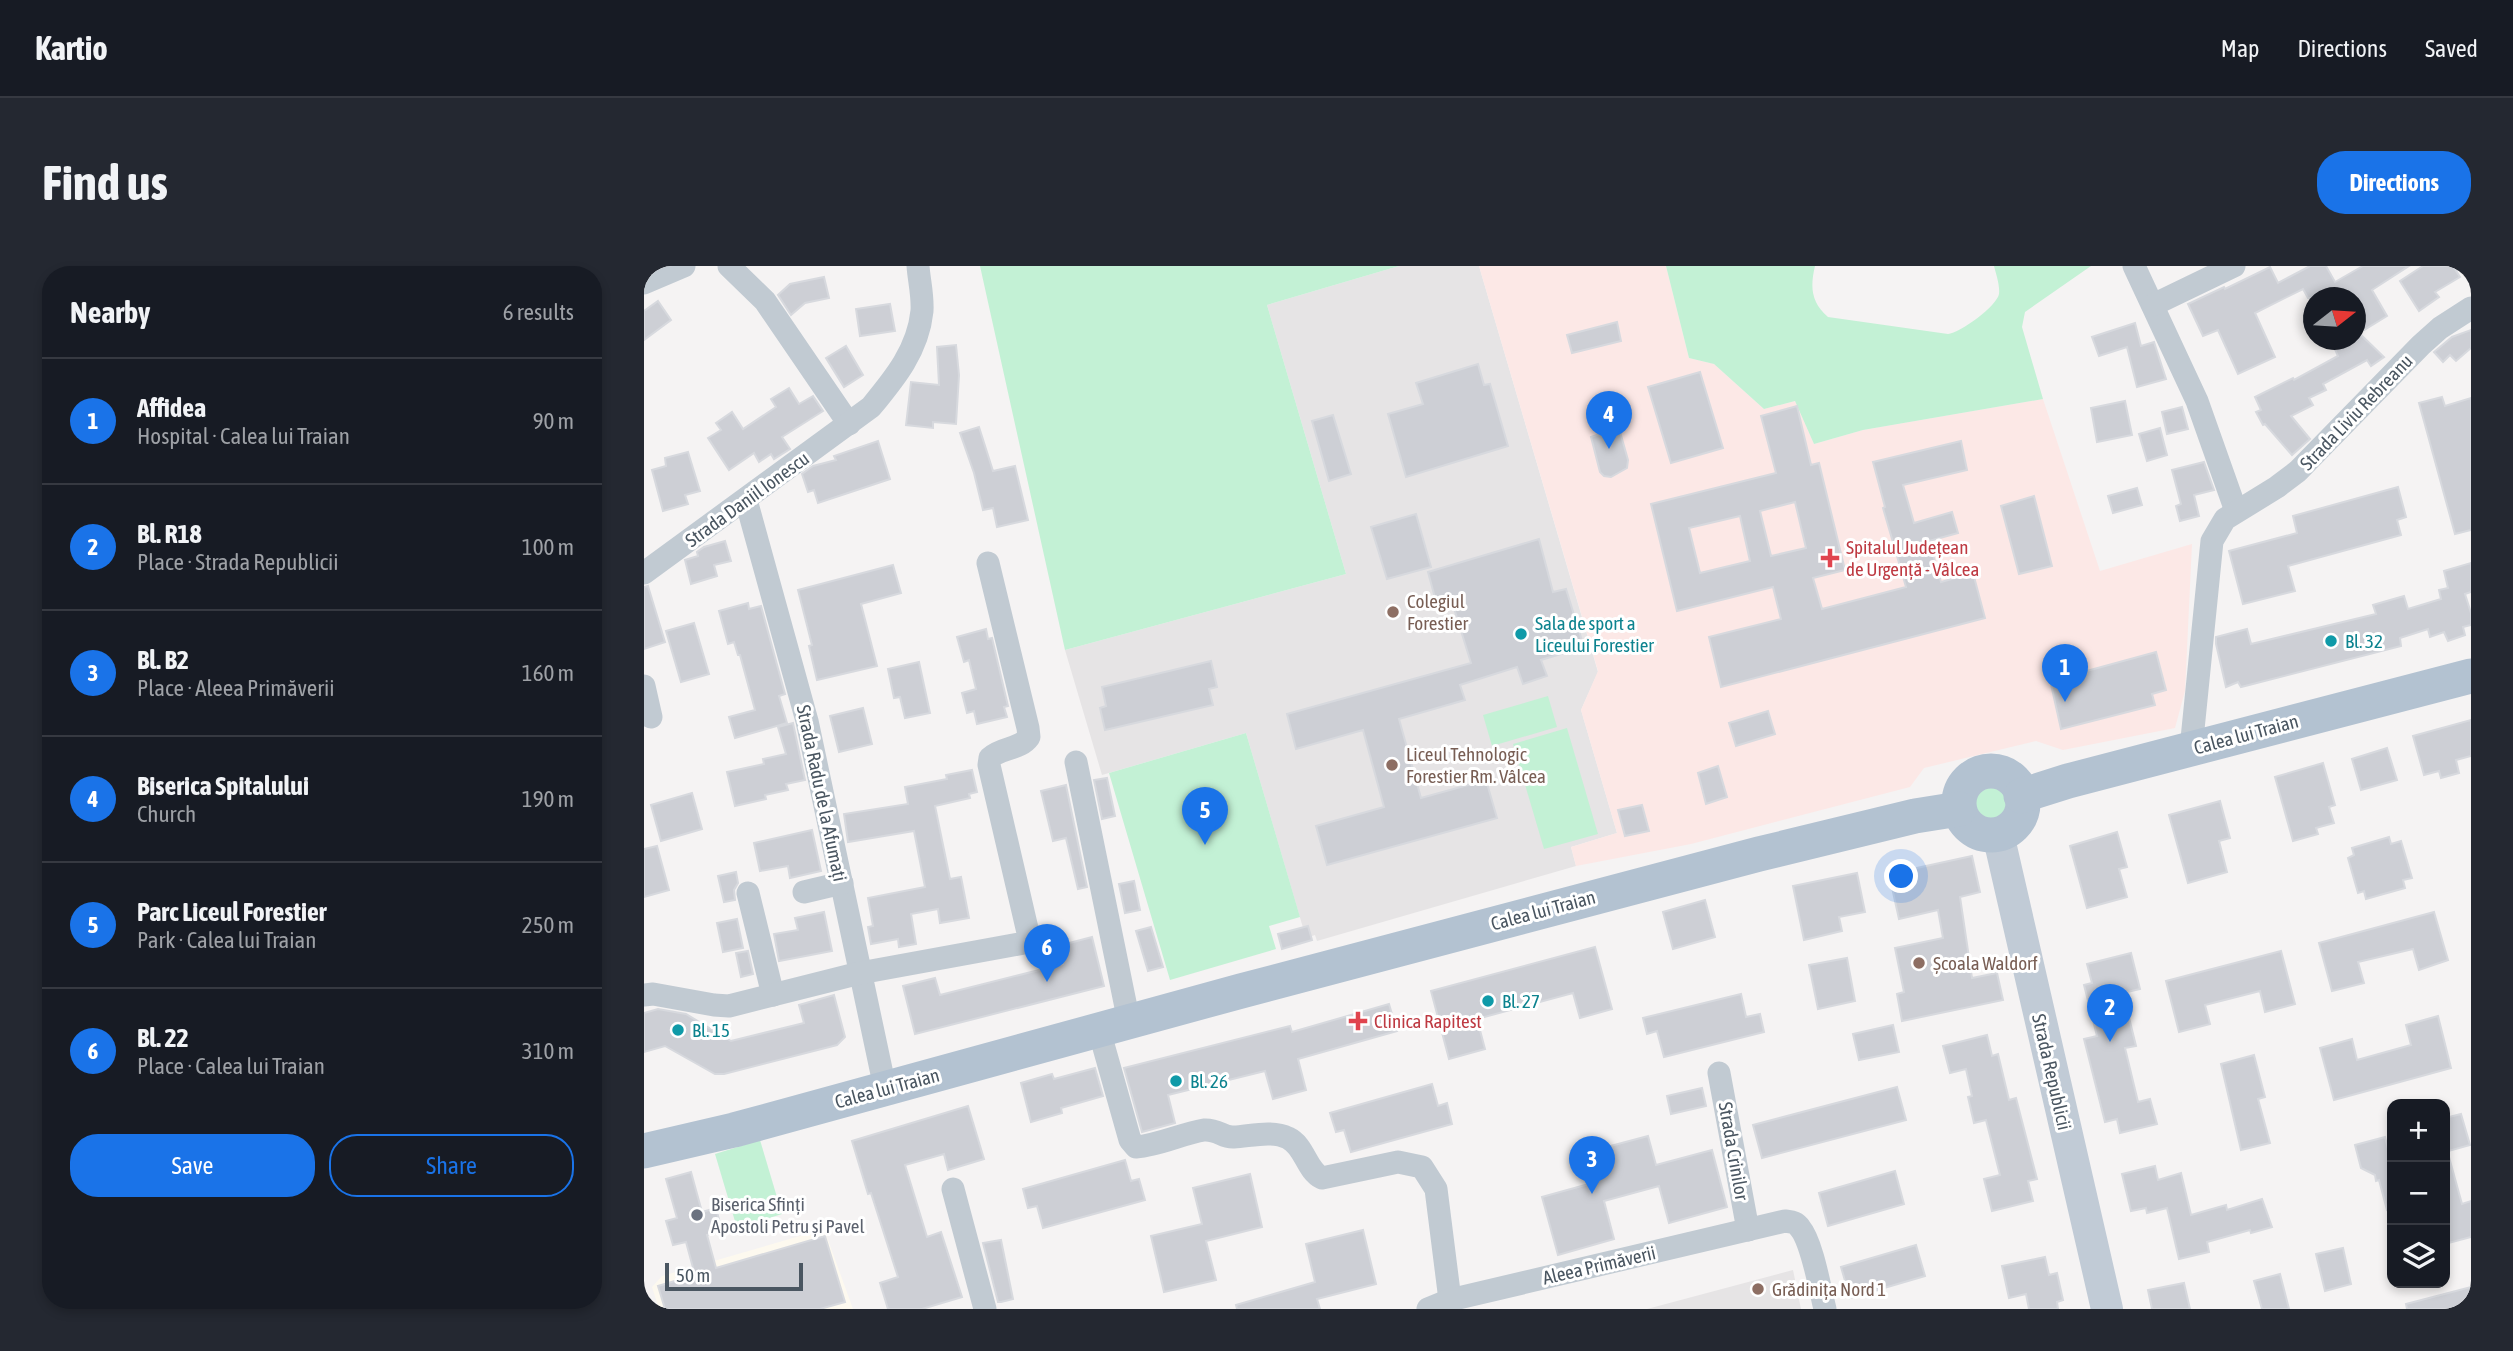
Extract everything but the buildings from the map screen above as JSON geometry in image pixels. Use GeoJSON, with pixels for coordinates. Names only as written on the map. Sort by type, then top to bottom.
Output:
{"type":"FeatureCollection","features":[{"type":"Feature","properties":{"kind":"main road","name":"Calea lui Traian"},"geometry":{"type":"LineString","coordinates":[[2021,796],[2068,781],[2471,676]]}},
{"type":"Feature","properties":{"kind":"main road"},"geometry":{"type":"LineString","coordinates":[[1989,771],[2004,774],[2013,781],[2021,796],[2021,814],[2012,827],[1998,834],[1979,832],[1969,827],[1959,809],[1960,794],[1969,780],[1989,771]]}},
{"type":"Feature","properties":{"kind":"main road","name":"Calea lui Traian"},"geometry":{"type":"LineString","coordinates":[[644,1151],[734,1130],[1759,854],[1915,816],[1959,809]]}},
{"type":"Feature","properties":{"kind":"main road","name":"Strada Republicii"},"geometry":{"type":"LineString","coordinates":[[1998,834],[2107,1309]]}},
{"type":"Feature","properties":{"kind":"street"},"geometry":{"type":"LineString","coordinates":[[644,283],[684,266]]}},
{"type":"Feature","properties":{"kind":"street"},"geometry":{"type":"LineString","coordinates":[[729,266],[765,301],[849,424]]}},
{"type":"Feature","properties":{"kind":"street","name":"Strada Daniil Ionescu"},"geometry":{"type":"LineString","coordinates":[[644,573],[870,407],[894,380],[910,354],[918,334],[922,308],[918,266]]}},
{"type":"Feature","properties":{"kind":"street"},"geometry":{"type":"LineString","coordinates":[[2134,266],[2212,436],[2236,511]]}},
{"type":"Feature","properties":{"kind":"street"},"geometry":{"type":"LineString","coordinates":[[2153,305],[2234,266]]}},
{"type":"Feature","properties":{"kind":"street","name":"Strada Liviu Rebreanu"},"geometry":{"type":"LineString","coordinates":[[2190,749],[2213,541],[2225,519],[2298,471],[2421,345],[2440,328],[2471,308]]}},
{"type":"Feature","properties":{"kind":"street","name":"Strada Radu de la Afumați"},"geometry":{"type":"LineString","coordinates":[[746,500],[807,721],[885,1088]]}},
{"type":"Feature","properties":{"kind":"street"},"geometry":{"type":"LineString","coordinates":[[644,995],[653,994],[729,1006],[860,974],[1024,943],[1029,937],[989,765],[995,752],[1025,743],[1029,737],[1028,727],[988,563]]}},
{"type":"Feature","properties":{"kind":"street"},"geometry":{"type":"LineString","coordinates":[[644,686],[651,717]]}},
{"type":"Feature","properties":{"kind":"street"},"geometry":{"type":"LineString","coordinates":[[1076,762],[1114,1026]]}},
{"type":"Feature","properties":{"kind":"street"},"geometry":{"type":"LineString","coordinates":[[804,892],[842,883]]}},
{"type":"Feature","properties":{"kind":"street"},"geometry":{"type":"LineString","coordinates":[[748,893],[774,995]]}},
{"type":"Feature","properties":{"kind":"street","name":"Aleea Primăverii"},"geometry":{"type":"LineString","coordinates":[[1114,1026],[1130,1140],[1136,1147],[1215,1130],[1229,1138],[1270,1134],[1289,1138],[1304,1154],[1314,1173],[1322,1178],[1398,1162],[1422,1167],[1436,1189],[1439,1305],[1785,1221],[1794,1222],[1807,1240],[1825,1309]]}},
{"type":"Feature","properties":{"kind":"street","name":"Strada Crinilor"},"geometry":{"type":"LineString","coordinates":[[1719,1073],[1748,1230]]}},
{"type":"Feature","properties":{"kind":"street"},"geometry":{"type":"LineString","coordinates":[[953,1189],[985,1309]]}},
{"type":"Feature","properties":{"kind":"shaded area","name":"Colegiul Forestier"},"geometry":{"type":"Polygon","coordinates":[[[1399,266],[1479,266],[1598,672],[1581,710],[1617,833],[1571,847],[1576,866],[1317,941],[1315,935],[1306,938],[1246,733],[1102,775],[1065,650],[1346,574],[1267,305],[1399,266]]]}},
{"type":"Feature","properties":{"kind":"shaded area","name":"Spitalul Județean de Urgență - Vâlcea"},"geometry":{"type":"Polygon","coordinates":[[[1479,266],[1666,266],[1689,358],[1714,364],[1764,409],[1795,401],[1814,444],[1863,430],[2043,399],[2100,571],[2192,544],[2185,691],[2175,728],[2063,750],[2036,741],[1924,768],[1910,787],[1691,844],[1576,866],[1571,847],[1617,833],[1581,710],[1598,671],[1479,266]]]}},
{"type":"Feature","properties":{"kind":"shaded area"},"geometry":{"type":"Polygon","coordinates":[[[824,1229],[853,1309],[659,1309],[652,1287],[662,1276],[824,1229]]]}},
{"type":"Feature","properties":{"kind":"shaded area","name":"Grădinița Nord 1"},"geometry":{"type":"Polygon","coordinates":[[[1793,1270],[1801,1309],[1647,1309],[1793,1270]]]}},
{"type":"Feature","properties":{"kind":"green space"},"geometry":{"type":"Polygon","coordinates":[[[980,266],[1399,266],[1267,305],[1346,574],[1065,650],[980,266]]]}},
{"type":"Feature","properties":{"kind":"green space"},"geometry":{"type":"Polygon","coordinates":[[[1666,266],[1815,266],[1813,294],[1818,306],[1828,317],[1948,334],[1977,318],[1997,299],[1999,287],[1994,266],[2091,266],[2025,312],[2022,327],[2043,399],[1863,430],[1814,444],[1795,401],[1764,409],[1714,364],[1689,358],[1666,266]]]}},
{"type":"Feature","properties":{"kind":"green space"},"geometry":{"type":"Polygon","coordinates":[[[1548,696],[1557,727],[1492,746],[1483,715],[1548,696]]]}},
{"type":"Feature","properties":{"kind":"green space"},"geometry":{"type":"Polygon","coordinates":[[[1567,728],[1598,834],[1544,849],[1513,744],[1567,728]]]}},
{"type":"Feature","properties":{"kind":"green space"},"geometry":{"type":"Polygon","coordinates":[[[1246,733],[1300,917],[1269,926],[1276,949],[1170,980],[1109,773],[1246,733]]]}},
{"type":"Feature","properties":{"kind":"green space"},"geometry":{"type":"Polygon","coordinates":[[[1990,785],[2003,791],[2009,804],[2003,817],[1990,823],[1977,817],[1971,804],[1977,791],[1990,785]]]}},
{"type":"Feature","properties":{"kind":"green space"},"geometry":{"type":"Polygon","coordinates":[[[760,1140],[782,1214],[737,1228],[715,1154],[760,1140]]]}},
{"type":"Feature","properties":{"kind":"place","name":"Biserica Spitalului"},"geometry":{"type":"Point","coordinates":[1609,449]}},
{"type":"Feature","properties":{"kind":"place","name":"Spitalul Județean de Urgență - Vâlcea"},"geometry":{"type":"Point","coordinates":[1830,558]}},
{"type":"Feature","properties":{"kind":"place","name":"Colegiul Forestier"},"geometry":{"type":"Point","coordinates":[1393,612]}},
{"type":"Feature","properties":{"kind":"place","name":"Sala de sport a Liceului Forestier"},"geometry":{"type":"Point","coordinates":[1521,634]}},
{"type":"Feature","properties":{"kind":"place","name":"Bl. 32"},"geometry":{"type":"Point","coordinates":[2331,641]}},
{"type":"Feature","properties":{"kind":"place","name":"Affidea"},"geometry":{"type":"Point","coordinates":[2065,702]}},
{"type":"Feature","properties":{"kind":"place","name":"Liceul Tehnologic Forestier Rm. Vâlcea"},"geometry":{"type":"Point","coordinates":[1392,765]}},
{"type":"Feature","properties":{"kind":"place","name":"Parc Liceul Forestier"},"geometry":{"type":"Point","coordinates":[1205,845]}},
{"type":"Feature","properties":{"kind":"place","name":"Școala Waldorf"},"geometry":{"type":"Point","coordinates":[1919,963]}},
{"type":"Feature","properties":{"kind":"place","name":"Bl. 22"},"geometry":{"type":"Point","coordinates":[1047,982]}},
{"type":"Feature","properties":{"kind":"place","name":"Bl. 27"},"geometry":{"type":"Point","coordinates":[1488,1001]}},
{"type":"Feature","properties":{"kind":"place","name":"Clinica Rapitest"},"geometry":{"type":"Point","coordinates":[1358,1021]}},
{"type":"Feature","properties":{"kind":"place","name":"Bl. 15"},"geometry":{"type":"Point","coordinates":[678,1030]}},
{"type":"Feature","properties":{"kind":"place","name":"Bl. R18"},"geometry":{"type":"Point","coordinates":[2110,1042]}},
{"type":"Feature","properties":{"kind":"place","name":"Bl. 26"},"geometry":{"type":"Point","coordinates":[1176,1081]}},
{"type":"Feature","properties":{"kind":"place","name":"Bl. B2"},"geometry":{"type":"Point","coordinates":[1592,1194]}},
{"type":"Feature","properties":{"kind":"place","name":"Biserica Sfinți Apostoli Petru și Pavel"},"geometry":{"type":"Point","coordinates":[697,1215]}},
{"type":"Feature","properties":{"kind":"place","name":"Grădinița Nord 1"},"geometry":{"type":"Point","coordinates":[1758,1289]}}]}
